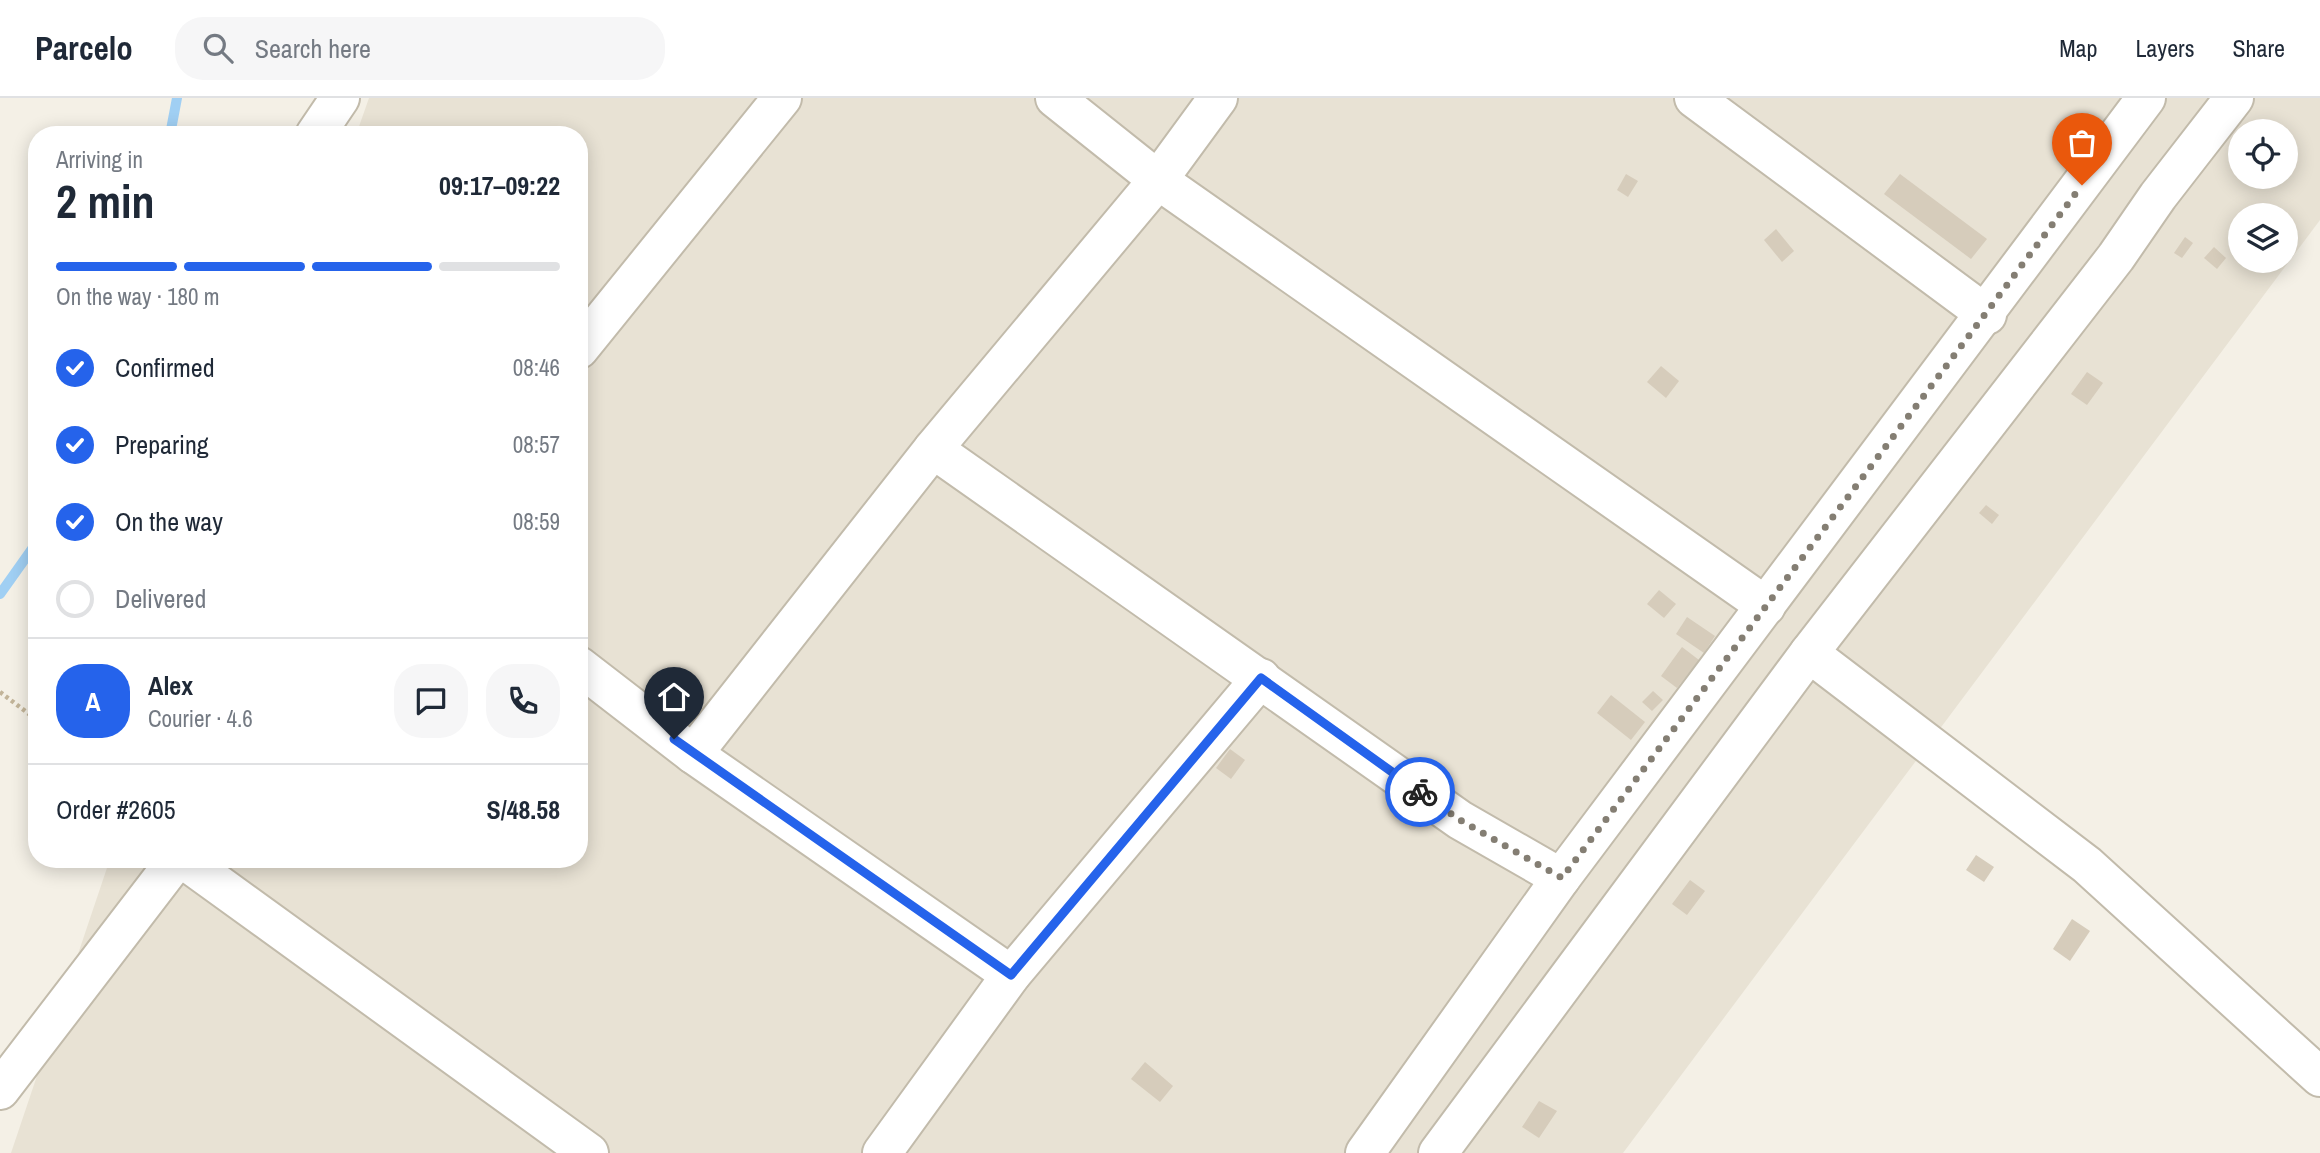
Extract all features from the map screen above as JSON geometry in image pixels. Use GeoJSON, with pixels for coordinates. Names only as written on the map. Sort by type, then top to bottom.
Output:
{"type":"FeatureCollection","features":[{"type":"Feature","properties":{"kind":"street"},"geometry":{"type":"LineString","coordinates":[[321,126],[340,98]]}},
{"type":"Feature","properties":{"kind":"street"},"geometry":{"type":"LineString","coordinates":[[588,338],[782,98]]}},
{"type":"Feature","properties":{"kind":"street"},"geometry":{"type":"LineString","coordinates":[[1055,98],[1158,180],[1766,606]]}},
{"type":"Feature","properties":{"kind":"street"},"geometry":{"type":"LineString","coordinates":[[694,754],[933,449],[1158,180],[1218,98]]}},
{"type":"Feature","properties":{"kind":"street"},"geometry":{"type":"LineString","coordinates":[[1693,98],[1987,314]]}},
{"type":"Feature","properties":{"kind":"street"},"geometry":{"type":"LineString","coordinates":[[1365,1153],[1562,878],[1987,314],[2146,98]]}},
{"type":"Feature","properties":{"kind":"street"},"geometry":{"type":"LineString","coordinates":[[1438,1153],[1809,653],[2116,257],[2158,195],[2234,98]]}},
{"type":"Feature","properties":{"kind":"street"},"geometry":{"type":"LineString","coordinates":[[933,449],[1460,820],[1562,878]]}},
{"type":"Feature","properties":{"kind":"street"},"geometry":{"type":"LineString","coordinates":[[1809,653],[2087,865],[2320,1077]]}},
{"type":"Feature","properties":{"kind":"street"},"geometry":{"type":"LineString","coordinates":[[588,673],[694,754],[1011,975]]}},
{"type":"Feature","properties":{"kind":"street"},"geometry":{"type":"LineString","coordinates":[[882,1153],[1011,975],[1261,678]]}},
{"type":"Feature","properties":{"kind":"street"},"geometry":{"type":"LineString","coordinates":[[0,1090],[170,868]]}},
{"type":"Feature","properties":{"kind":"street"},"geometry":{"type":"LineString","coordinates":[[195,868],[589,1153]]}},
{"type":"Feature","properties":{"kind":"path"},"geometry":{"type":"LineString","coordinates":[[0,692],[28,713]]}},
{"type":"Feature","properties":{"kind":"shaded area"},"geometry":{"type":"Polygon","coordinates":[[[369,98],[2320,98],[2320,220],[2298,249],[2298,203],[2228,203],[2228,273],[2280,273],[1623,1153],[11,1153],[107,868],[588,868],[588,126],[359,126],[369,98]]]}},
{"type":"Feature","properties":{"kind":"building"},"geometry":{"type":"Polygon","coordinates":[[[1626,174],[1638,181],[1628,197],[1617,190],[1626,174]]]}},
{"type":"Feature","properties":{"kind":"building"},"geometry":{"type":"Polygon","coordinates":[[[1900,174],[1987,239],[1971,259],[1884,194],[1900,174]]]}},
{"type":"Feature","properties":{"kind":"building"},"geometry":{"type":"Polygon","coordinates":[[[1776,229],[1794,251],[1782,262],[1764,240],[1776,229]]]}},
{"type":"Feature","properties":{"kind":"building"},"geometry":{"type":"Polygon","coordinates":[[[2185,237],[2193,243],[2182,258],[2174,253],[2185,237]]]}},
{"type":"Feature","properties":{"kind":"building"},"geometry":{"type":"Polygon","coordinates":[[[2214,247],[2226,258],[2217,269],[2204,258],[2214,247]]]}},
{"type":"Feature","properties":{"kind":"building"},"geometry":{"type":"Polygon","coordinates":[[[1661,366],[1679,381],[1666,398],[1647,382],[1661,366]]]}},
{"type":"Feature","properties":{"kind":"building"},"geometry":{"type":"Polygon","coordinates":[[[2087,372],[2103,383],[2087,405],[2071,394],[2087,372]]]}},
{"type":"Feature","properties":{"kind":"building"},"geometry":{"type":"Polygon","coordinates":[[[1986,505],[1999,515],[1992,524],[1979,513],[1986,505]]]}},
{"type":"Feature","properties":{"kind":"building"},"geometry":{"type":"Polygon","coordinates":[[[1659,590],[1676,604],[1664,618],[1647,604],[1659,590]]]}},
{"type":"Feature","properties":{"kind":"building"},"geometry":{"type":"Polygon","coordinates":[[[1687,617],[1715,636],[1704,653],[1676,634],[1687,617]]]}},
{"type":"Feature","properties":{"kind":"building"},"geometry":{"type":"Polygon","coordinates":[[[1682,647],[1699,660],[1677,688],[1661,676],[1682,647]]]}},
{"type":"Feature","properties":{"kind":"building"},"geometry":{"type":"Polygon","coordinates":[[[1653,691],[1663,700],[1652,711],[1642,702],[1653,691]]]}},
{"type":"Feature","properties":{"kind":"building"},"geometry":{"type":"Polygon","coordinates":[[[1611,695],[1645,722],[1631,740],[1597,713],[1611,695]]]}},
{"type":"Feature","properties":{"kind":"building"},"geometry":{"type":"Polygon","coordinates":[[[1230,749],[1245,760],[1231,779],[1216,768],[1230,749]]]}},
{"type":"Feature","properties":{"kind":"building"},"geometry":{"type":"Polygon","coordinates":[[[1976,855],[1994,867],[1984,882],[1966,870],[1976,855]]]}},
{"type":"Feature","properties":{"kind":"building"},"geometry":{"type":"Polygon","coordinates":[[[1690,880],[1705,891],[1687,915],[1672,904],[1690,880]]]}},
{"type":"Feature","properties":{"kind":"building"},"geometry":{"type":"Polygon","coordinates":[[[2072,919],[2090,931],[2070,961],[2053,949],[2072,919]]]}},
{"type":"Feature","properties":{"kind":"building"},"geometry":{"type":"Polygon","coordinates":[[[1145,1062],[1173,1086],[1160,1102],[1131,1079],[1145,1062]]]}},
{"type":"Feature","properties":{"kind":"building"},"geometry":{"type":"Polygon","coordinates":[[[1539,1101],[1557,1111],[1539,1138],[1522,1127],[1539,1101]]]}},
{"type":"Feature","properties":{"kind":"waterway"},"geometry":{"type":"LineString","coordinates":[[172,126],[177,98]]}},
{"type":"Feature","properties":{"kind":"waterway"},"geometry":{"type":"LineString","coordinates":[[0,594],[28,555]]}},
{"type":"Feature","properties":{"kind":"way so far"},"geometry":{"type":"LineString","coordinates":[[1420,792],[1460,820],[1562,878],[2082,185]]}},
{"type":"Feature","properties":{"kind":"route"},"geometry":{"type":"LineString","coordinates":[[674,739],[1011,975],[1261,678],[1420,792]]}}]}
